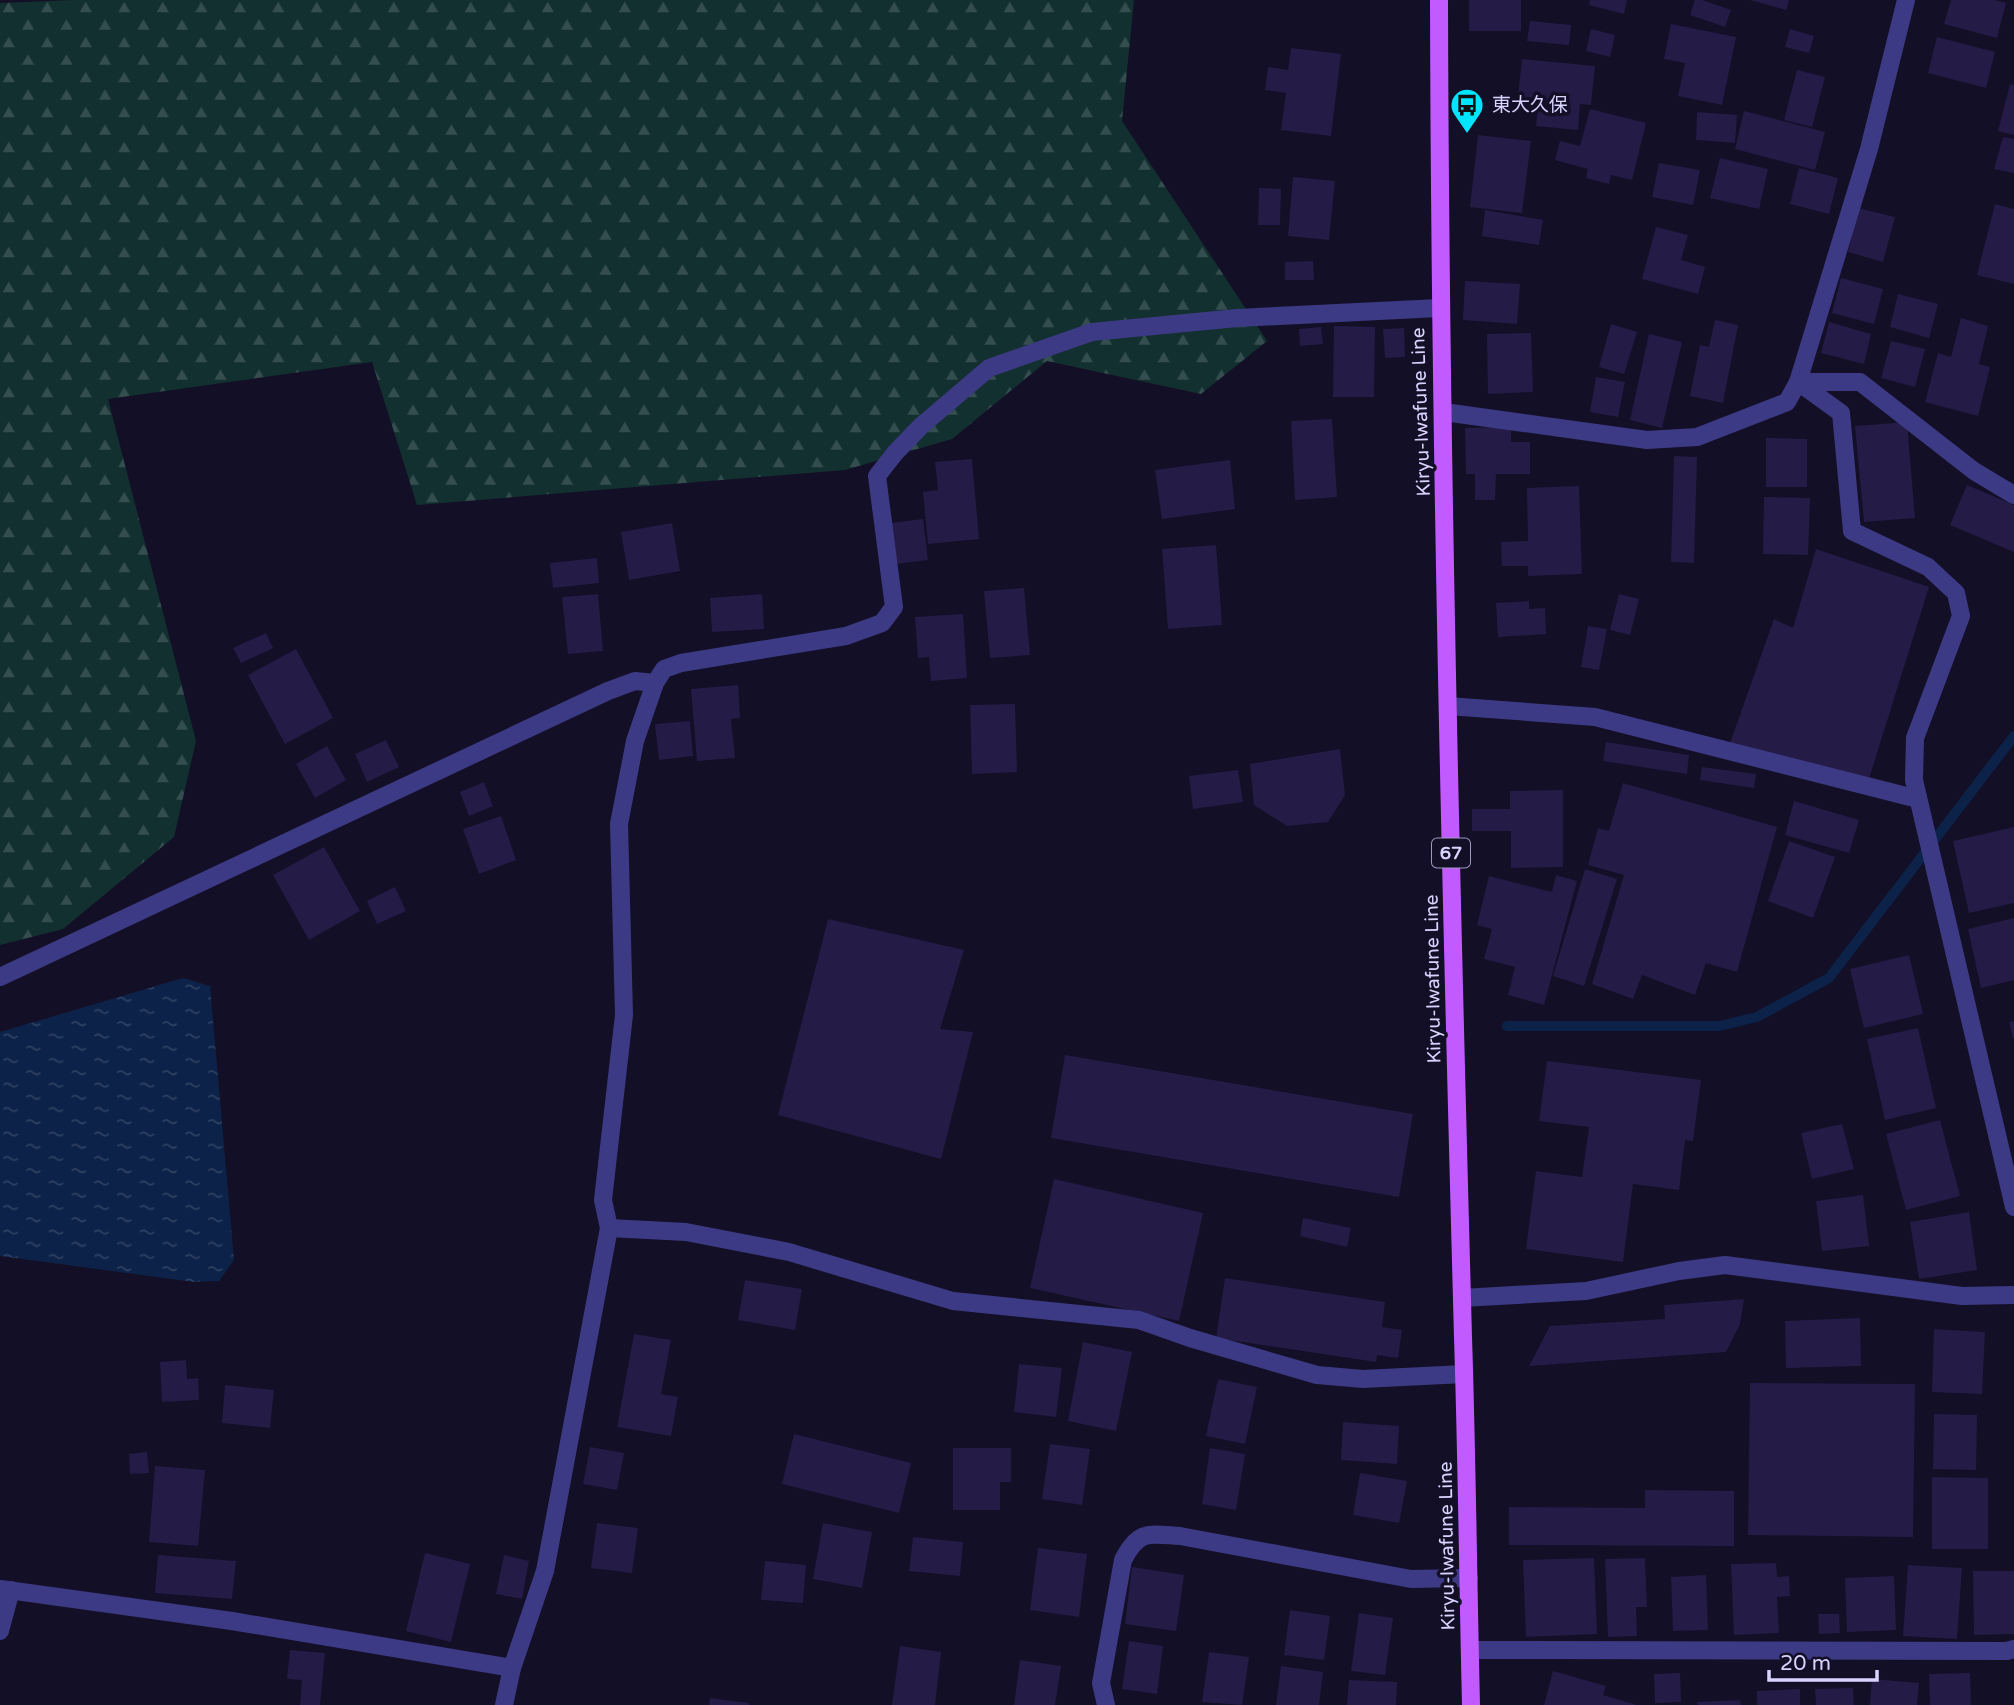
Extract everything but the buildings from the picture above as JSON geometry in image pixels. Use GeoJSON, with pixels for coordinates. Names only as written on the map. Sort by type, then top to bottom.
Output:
{"type":"FeatureCollection","features":[{"type":"Feature","properties":{"kind":"main road","name":"Kiryu-Iwafune Line"},"geometry":{"type":"LineString","coordinates":[[1439,0],[1439,308],[1444,412],[1448,706],[1471,1705]]}},
{"type":"Feature","properties":{"kind":"street"},"geometry":{"type":"LineString","coordinates":[[1444,412],[1647,440],[1697,437],[1787,402],[1798,382],[1869,149],[1906,0]]}},
{"type":"Feature","properties":{"kind":"street"},"geometry":{"type":"LineString","coordinates":[[504,1705],[512,1668],[545,1571],[609,1228],[603,1200],[624,1015],[619,824],[635,741],[655,683],[664,669],[681,663],[846,636],[882,623],[894,607],[877,476],[920,426],[989,368],[1091,332],[1237,318],[1439,308]]}},
{"type":"Feature","properties":{"kind":"street"},"geometry":{"type":"LineString","coordinates":[[1798,382],[1860,382],[1974,471],[2014,495]]}},
{"type":"Feature","properties":{"kind":"street"},"geometry":{"type":"LineString","coordinates":[[1798,382],[1841,413],[1852,531],[1928,567],[1956,593],[1961,616],[1915,738],[1914,780],[2014,1207]]}},
{"type":"Feature","properties":{"kind":"street"},"geometry":{"type":"LineString","coordinates":[[0,977],[608,691],[635,681],[655,683]]}},
{"type":"Feature","properties":{"kind":"street"},"geometry":{"type":"LineString","coordinates":[[1448,706],[1595,717],[1918,799]]}},
{"type":"Feature","properties":{"kind":"street"},"geometry":{"type":"LineString","coordinates":[[609,1228],[686,1232],[789,1252],[953,1301],[1139,1320],[1190,1338],[1317,1375],[1363,1379],[1464,1374]]}},
{"type":"Feature","properties":{"kind":"street"},"geometry":{"type":"LineString","coordinates":[[1462,1298],[1586,1290],[1679,1271],[1725,1265],[1962,1296],[2014,1296]]}},
{"type":"Feature","properties":{"kind":"street"},"geometry":{"type":"LineString","coordinates":[[1105,1705],[1101,1683],[1123,1560],[1131,1544],[1146,1534],[1180,1536],[1411,1579],[1469,1578]]}},
{"type":"Feature","properties":{"kind":"street"},"geometry":{"type":"LineString","coordinates":[[0,1631],[5,1590],[232,1620],[512,1668]]}},
{"type":"Feature","properties":{"kind":"street"},"geometry":{"type":"LineString","coordinates":[[1470,1650],[2014,1649]]}},
{"type":"Feature","properties":{"kind":"green space"},"geometry":{"type":"Polygon","coordinates":[[[74,0],[1134,0],[1122,121],[1267,341],[1201,394],[1047,361],[952,439],[845,470],[417,505],[372,362],[108,399],[196,741],[174,837],[63,929],[0,945],[0,3],[74,0]]]}},
{"type":"Feature","properties":{"kind":"water"},"geometry":{"type":"Polygon","coordinates":[[[183,978],[210,986],[234,1260],[219,1281],[194,1282],[0,1256],[0,1032],[183,978]]]}},
{"type":"Feature","properties":{"kind":"waterway"},"geometry":{"type":"LineString","coordinates":[[1507,1026],[1719,1026],[1757,1017],[1829,978],[2014,736]]}},
{"type":"Feature","properties":{"kind":"place","name":"東大久保"},"geometry":{"type":"Point","coordinates":[1467,135]}}]}
